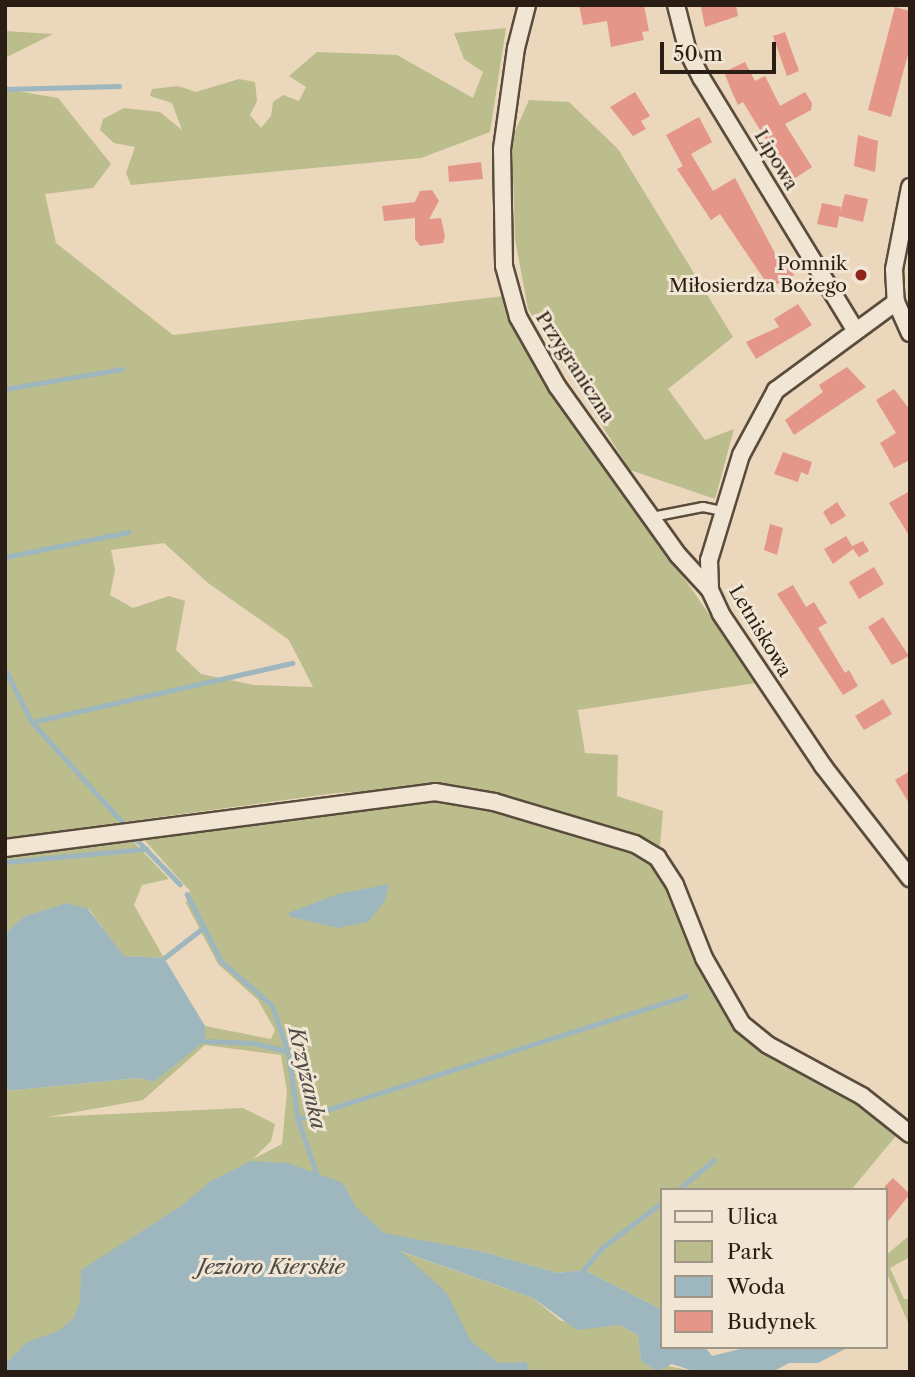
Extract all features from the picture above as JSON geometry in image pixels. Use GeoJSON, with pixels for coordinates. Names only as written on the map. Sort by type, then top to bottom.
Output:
{"type":"FeatureCollection","features":[{"type":"Feature","properties":{"kind":"street","name":"Przygraniczna"},"geometry":{"type":"LineString","coordinates":[[527,5],[516,48],[502,149],[504,266],[518,317],[557,386],[652,517],[710,590]]}},
{"type":"Feature","properties":{"kind":"street","name":"Lipowa"},"geometry":{"type":"LineString","coordinates":[[676,5],[685,42],[702,79],[855,330]]}},
{"type":"Feature","properties":{"kind":"street"},"geometry":{"type":"LineString","coordinates":[[909,332],[896,302],[894,260],[910,187]]}},
{"type":"Feature","properties":{"kind":"street","name":"Letniskowa"},"geometry":{"type":"LineString","coordinates":[[896,302],[776,390],[754,424],[722,511],[709,561],[710,590],[720,614],[792,721],[910,878]]}},
{"type":"Feature","properties":{"kind":"street"},"geometry":{"type":"LineString","coordinates":[[5,848],[435,792],[495,802],[625,841],[657,857],[663,866],[704,958],[742,1024],[768,1045],[862,1096],[910,1134]]}},
{"type":"Feature","properties":{"kind":"lane"},"geometry":{"type":"LineString","coordinates":[[652,517],[692,508],[722,511]]}},
{"type":"Feature","properties":{"kind":"green space"},"geometry":{"type":"Polygon","coordinates":[[[506,28],[490,132],[421,158],[131,185],[126,173],[135,147],[114,143],[100,130],[103,119],[124,108],[160,112],[182,130],[172,103],[150,96],[152,89],[178,86],[196,92],[239,79],[255,82],[257,101],[250,115],[261,128],[271,116],[273,102],[283,95],[299,101],[306,87],[289,76],[317,52],[397,55],[473,98],[483,72],[464,59],[454,33],[506,28]]]}},
{"type":"Feature","properties":{"kind":"green space"},"geometry":{"type":"Polygon","coordinates":[[[5,31],[53,34],[5,58],[5,31]]]}},
{"type":"Feature","properties":{"kind":"green space"},"geometry":{"type":"Polygon","coordinates":[[[5,89],[58,98],[111,164],[93,188],[45,194],[56,243],[173,335],[504,296],[513,321],[559,395],[756,683],[578,710],[585,753],[618,755],[617,796],[663,811],[660,846],[449,787],[336,793],[5,838],[5,89]],[[164,543],[111,550],[115,570],[110,595],[133,608],[169,596],[185,601],[176,650],[201,674],[254,685],[313,687],[289,640],[208,583],[164,543]]]}},
{"type":"Feature","properties":{"kind":"green space"},"geometry":{"type":"Polygon","coordinates":[[[529,100],[569,102],[618,149],[733,337],[668,389],[705,440],[734,429],[715,499],[630,470],[528,309],[515,239],[512,138],[529,100]]]}},
{"type":"Feature","properties":{"kind":"green space"},"geometry":{"type":"Polygon","coordinates":[[[420,800],[479,805],[632,848],[653,859],[672,888],[698,958],[736,1030],[758,1049],[849,1095],[900,1131],[853,1188],[660,1188],[660,1308],[584,1270],[558,1273],[480,1251],[385,1234],[399,1251],[533,1298],[561,1321],[620,1325],[638,1335],[641,1360],[696,1372],[5,1372],[5,1091],[139,1078],[154,1082],[204,1041],[205,1026],[271,1039],[275,1030],[258,1000],[218,964],[186,903],[190,891],[140,835],[420,800]],[[205,1045],[143,1100],[48,1117],[243,1108],[275,1124],[271,1141],[253,1159],[282,1144],[287,1092],[281,1055],[205,1045]]]}},
{"type":"Feature","properties":{"kind":"green space"},"geometry":{"type":"Polygon","coordinates":[[[128,836],[169,879],[142,885],[134,905],[164,958],[123,956],[89,909],[23,917],[5,934],[5,855],[128,836]]]}},
{"type":"Feature","properties":{"kind":"green space"},"geometry":{"type":"Polygon","coordinates":[[[910,1235],[910,1257],[890,1268],[904,1299],[910,1299],[910,1327],[887,1274],[887,1254],[910,1235]]]}},
{"type":"Feature","properties":{"kind":"water"},"geometry":{"type":"Polygon","coordinates":[[[389,884],[385,901],[368,922],[338,928],[291,917],[288,913],[338,894],[389,884]]]}},
{"type":"Feature","properties":{"kind":"water"},"geometry":{"type":"Polygon","coordinates":[[[67,903],[88,909],[124,956],[164,958],[205,1026],[205,1041],[154,1082],[139,1078],[5,1091],[5,934],[23,917],[67,903]]]}},
{"type":"Feature","properties":{"kind":"water","name":"Jezioro Kierskie"},"geometry":{"type":"Polygon","coordinates":[[[251,1161],[288,1163],[343,1183],[356,1207],[384,1233],[480,1251],[558,1273],[584,1270],[660,1308],[660,1349],[707,1349],[712,1356],[740,1349],[845,1349],[818,1363],[789,1363],[772,1372],[696,1372],[672,1364],[657,1371],[641,1361],[638,1335],[620,1325],[577,1330],[533,1298],[400,1251],[446,1292],[471,1341],[499,1363],[526,1362],[530,1372],[5,1372],[5,1364],[27,1342],[58,1331],[73,1319],[80,1302],[81,1270],[181,1206],[211,1181],[251,1161]]]}},
{"type":"Feature","properties":{"kind":"building"},"geometry":{"type":"Polygon","coordinates":[[[579,5],[644,5],[649,31],[642,32],[644,40],[611,47],[607,21],[583,25],[579,5]]]}},
{"type":"Feature","properties":{"kind":"building"},"geometry":{"type":"Polygon","coordinates":[[[736,5],[738,16],[705,27],[701,7],[736,5]]]}},
{"type":"Feature","properties":{"kind":"building"},"geometry":{"type":"Polygon","coordinates":[[[895,7],[910,11],[910,47],[891,117],[868,110],[895,7]]]}},
{"type":"Feature","properties":{"kind":"building"},"geometry":{"type":"Polygon","coordinates":[[[785,32],[799,71],[787,76],[773,36],[785,32]]]}},
{"type":"Feature","properties":{"kind":"building"},"geometry":{"type":"Polygon","coordinates":[[[745,62],[755,81],[765,76],[780,106],[805,92],[812,103],[811,110],[785,124],[812,167],[791,181],[743,102],[738,105],[724,72],[745,62]]]}},
{"type":"Feature","properties":{"kind":"building"},"geometry":{"type":"Polygon","coordinates":[[[635,92],[650,116],[641,121],[646,129],[633,136],[610,107],[635,92]]]}},
{"type":"Feature","properties":{"kind":"building"},"geometry":{"type":"Polygon","coordinates":[[[699,117],[712,142],[691,154],[713,191],[735,178],[777,257],[782,255],[794,275],[770,288],[720,214],[711,220],[677,169],[683,166],[666,135],[699,117]]]}},
{"type":"Feature","properties":{"kind":"building"},"geometry":{"type":"Polygon","coordinates":[[[858,135],[878,141],[875,172],[854,166],[858,135]]]}},
{"type":"Feature","properties":{"kind":"building"},"geometry":{"type":"Polygon","coordinates":[[[481,162],[483,179],[449,182],[448,166],[481,162]]]}},
{"type":"Feature","properties":{"kind":"building"},"geometry":{"type":"Polygon","coordinates":[[[432,190],[439,201],[429,219],[441,218],[445,236],[443,243],[420,246],[415,239],[415,218],[384,221],[382,206],[415,202],[420,191],[432,190]]]}},
{"type":"Feature","properties":{"kind":"building"},"geometry":{"type":"Polygon","coordinates":[[[845,194],[868,199],[863,222],[839,216],[845,194]]]}},
{"type":"Feature","properties":{"kind":"building"},"geometry":{"type":"Polygon","coordinates":[[[822,203],[841,207],[837,228],[817,224],[822,203]]]}},
{"type":"Feature","properties":{"kind":"building"},"geometry":{"type":"Polygon","coordinates":[[[798,304],[812,325],[756,359],[746,342],[779,327],[774,319],[798,304]]]}},
{"type":"Feature","properties":{"kind":"building"},"geometry":{"type":"Polygon","coordinates":[[[847,367],[866,387],[794,435],[785,420],[823,392],[819,385],[847,367]]]}},
{"type":"Feature","properties":{"kind":"building"},"geometry":{"type":"Polygon","coordinates":[[[894,389],[910,410],[910,460],[894,468],[880,443],[896,433],[876,400],[894,389]]]}},
{"type":"Feature","properties":{"kind":"building"},"geometry":{"type":"Polygon","coordinates":[[[783,452],[812,462],[808,475],[801,472],[798,482],[774,474],[783,452]]]}},
{"type":"Feature","properties":{"kind":"building"},"geometry":{"type":"Polygon","coordinates":[[[910,491],[910,537],[889,503],[910,491]]]}},
{"type":"Feature","properties":{"kind":"building"},"geometry":{"type":"Polygon","coordinates":[[[837,502],[846,516],[831,525],[823,512],[837,502]]]}},
{"type":"Feature","properties":{"kind":"building"},"geometry":{"type":"Polygon","coordinates":[[[770,524],[783,528],[777,555],[764,550],[770,524]]]}},
{"type":"Feature","properties":{"kind":"building"},"geometry":{"type":"Polygon","coordinates":[[[846,536],[852,546],[863,541],[869,551],[859,557],[853,549],[833,564],[824,549],[846,536]]]}},
{"type":"Feature","properties":{"kind":"building"},"geometry":{"type":"Polygon","coordinates":[[[874,567],[884,584],[859,599],[849,582],[874,567]]]}},
{"type":"Feature","properties":{"kind":"building"},"geometry":{"type":"Polygon","coordinates":[[[793,585],[806,607],[814,602],[827,623],[818,628],[845,673],[849,670],[858,686],[843,695],[777,594],[793,585]]]}},
{"type":"Feature","properties":{"kind":"building"},"geometry":{"type":"Polygon","coordinates":[[[883,617],[909,656],[892,665],[868,627],[883,617]]]}},
{"type":"Feature","properties":{"kind":"building"},"geometry":{"type":"Polygon","coordinates":[[[883,699],[892,714],[864,730],[855,716],[883,699]]]}},
{"type":"Feature","properties":{"kind":"building"},"geometry":{"type":"Polygon","coordinates":[[[910,771],[910,805],[895,780],[910,771]]]}},
{"type":"Feature","properties":{"kind":"building"},"geometry":{"type":"Polygon","coordinates":[[[893,1178],[910,1194],[887,1223],[887,1188],[885,1186],[893,1178]]]}},
{"type":"Feature","properties":{"kind":"waterway"},"geometry":{"type":"LineString","coordinates":[[5,89],[119,86]]}},
{"type":"Feature","properties":{"kind":"waterway"},"geometry":{"type":"LineString","coordinates":[[5,389],[122,369]]}},
{"type":"Feature","properties":{"kind":"waterway"},"geometry":{"type":"LineString","coordinates":[[5,557],[129,532]]}},
{"type":"Feature","properties":{"kind":"waterway"},"geometry":{"type":"LineString","coordinates":[[32,722],[292,663]]}},
{"type":"Feature","properties":{"kind":"waterway"},"geometry":{"type":"LineString","coordinates":[[5,669],[32,722],[126,826]]}},
{"type":"Feature","properties":{"kind":"waterway"},"geometry":{"type":"LineString","coordinates":[[136,839],[146,849]]}},
{"type":"Feature","properties":{"kind":"waterway","name":"Krzyżanka"},"geometry":{"type":"LineString","coordinates":[[5,862],[146,849],[180,884]]}},
{"type":"Feature","properties":{"kind":"waterway","name":"Krzyżanka"},"geometry":{"type":"LineString","coordinates":[[187,894],[222,962],[272,1005],[288,1051],[298,1119],[318,1177]]}},
{"type":"Feature","properties":{"kind":"waterway"},"geometry":{"type":"LineString","coordinates":[[164,958],[203,928]]}},
{"type":"Feature","properties":{"kind":"waterway"},"geometry":{"type":"LineString","coordinates":[[298,1119],[686,996]]}},
{"type":"Feature","properties":{"kind":"waterway"},"geometry":{"type":"LineString","coordinates":[[205,1041],[253,1043],[288,1051]]}},
{"type":"Feature","properties":{"kind":"waterway"},"geometry":{"type":"LineString","coordinates":[[680,1188],[714,1160]]}},
{"type":"Feature","properties":{"kind":"waterway"},"geometry":{"type":"LineString","coordinates":[[583,1270],[603,1247],[660,1204]]}},
{"type":"Feature","properties":{"kind":"place","name":"Pomnik Miłosierdza Bożego"},"geometry":{"type":"Point","coordinates":[861,275]}}]}
